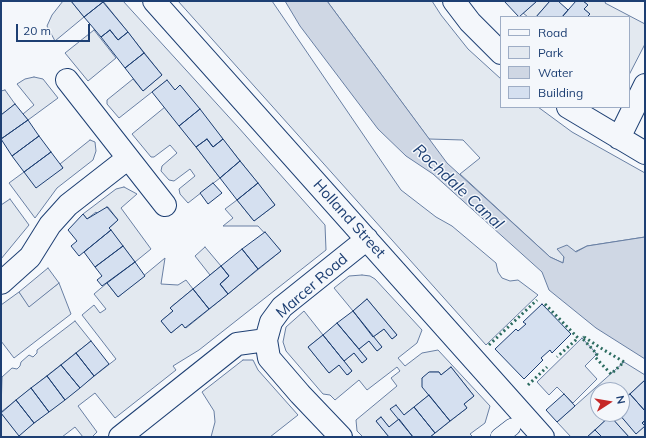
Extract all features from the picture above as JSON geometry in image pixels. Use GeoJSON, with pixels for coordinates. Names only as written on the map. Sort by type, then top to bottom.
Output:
{"type":"FeatureCollection","features":[{"type":"Feature","properties":{"kind":"street","name":"Holland Street"},"geometry":{"type":"LineString","coordinates":[[154,1],[543,437]]}},
{"type":"Feature","properties":{"kind":"street"},"geometry":{"type":"LineString","coordinates":[[454,1],[470,22],[500,52]]}},
{"type":"Feature","properties":{"kind":"street"},"geometry":{"type":"LineString","coordinates":[[67,80],[127,159],[166,205]]}},
{"type":"Feature","properties":{"kind":"street"},"geometry":{"type":"LineString","coordinates":[[619,138],[645,85]]}},
{"type":"Feature","properties":{"kind":"street"},"geometry":{"type":"LineString","coordinates":[[570,108],[645,153]]}},
{"type":"Feature","properties":{"kind":"street"},"geometry":{"type":"LineString","coordinates":[[1,283],[30,257],[50,225],[68,205],[127,159]]}},
{"type":"Feature","properties":{"kind":"street","name":"Marcer Road"},"geometry":{"type":"LineString","coordinates":[[266,340],[271,322],[282,307],[367,239]]}},
{"type":"Feature","properties":{"kind":"street"},"geometry":{"type":"LineString","coordinates":[[120,437],[237,344],[266,340],[270,358],[300,394],[341,437]]}},
{"type":"Feature","properties":{"kind":"street"},"geometry":{"type":"LineString","coordinates":[[499,437],[512,426]]}},
{"type":"Feature","properties":{"kind":"green space"},"geometry":{"type":"Polygon","coordinates":[[[63,1],[71,1],[84,17],[55,41],[47,26],[52,15],[63,1]]]}},
{"type":"Feature","properties":{"kind":"green space"},"geometry":{"type":"Polygon","coordinates":[[[103,1],[123,1],[238,127],[325,225],[326,250],[199,350],[173,366],[176,370],[115,418],[95,393],[78,406],[97,432],[92,437],[83,437],[75,427],[62,437],[1,437],[1,413],[19,435],[116,359],[82,315],[94,305],[100,313],[106,309],[94,294],[107,283],[118,297],[165,258],[161,284],[178,285],[186,280],[193,289],[171,307],[173,311],[161,321],[171,333],[182,324],[186,328],[281,251],[258,226],[223,226],[233,218],[225,209],[237,200],[254,221],[275,205],[180,85],[175,90],[166,81],[119,118],[107,104],[107,100],[133,79],[143,91],[162,75],[103,1]]]}},
{"type":"Feature","properties":{"kind":"green space"},"geometry":{"type":"Polygon","coordinates":[[[178,1],[272,1],[401,190],[436,217],[452,226],[496,263],[498,272],[502,278],[510,281],[518,280],[538,295],[486,345],[178,1]]]}},
{"type":"Feature","properties":{"kind":"green space"},"geometry":{"type":"Polygon","coordinates":[[[327,1],[432,1],[468,49],[500,78],[500,108],[539,108],[572,132],[645,173],[645,237],[587,246],[564,257],[563,263],[550,257],[460,174],[480,158],[463,140],[429,139],[327,1]]]}},
{"type":"Feature","properties":{"kind":"green space"},"geometry":{"type":"Polygon","coordinates":[[[537,1],[550,1],[537,16],[527,16],[523,13],[537,1]]]}},
{"type":"Feature","properties":{"kind":"green space"},"geometry":{"type":"Polygon","coordinates":[[[583,1],[606,1],[605,3],[630,16],[588,16],[590,14],[584,9],[588,5],[583,1]]]}},
{"type":"Feature","properties":{"kind":"green space"},"geometry":{"type":"Polygon","coordinates":[[[630,16],[645,24],[645,44],[630,73],[630,16]]]}},
{"type":"Feature","properties":{"kind":"green space"},"geometry":{"type":"Polygon","coordinates":[[[94,30],[116,58],[88,81],[65,53],[94,30]]]}},
{"type":"Feature","properties":{"kind":"green space"},"geometry":{"type":"Polygon","coordinates":[[[34,77],[43,79],[58,98],[28,120],[23,114],[34,105],[17,84],[25,79],[34,77]]]}},
{"type":"Feature","properties":{"kind":"green space"},"geometry":{"type":"Polygon","coordinates":[[[5,90],[15,104],[1,115],[1,91],[5,90]]]}},
{"type":"Feature","properties":{"kind":"green space"},"geometry":{"type":"Polygon","coordinates":[[[165,107],[220,178],[188,203],[180,194],[179,189],[195,176],[190,169],[174,181],[169,180],[161,171],[162,166],[177,153],[170,145],[154,157],[151,157],[132,134],[165,107]]]}},
{"type":"Feature","properties":{"kind":"green space"},"geometry":{"type":"Polygon","coordinates":[[[90,140],[95,142],[96,151],[93,160],[57,188],[35,218],[9,183],[24,172],[63,168],[60,164],[90,140]]]}},
{"type":"Feature","properties":{"kind":"green space"},"geometry":{"type":"Polygon","coordinates":[[[124,187],[137,194],[121,208],[151,249],[135,262],[109,228],[118,220],[108,207],[98,214],[96,212],[87,219],[83,214],[116,189],[124,187]]]}},
{"type":"Feature","properties":{"kind":"green space"},"geometry":{"type":"Polygon","coordinates":[[[10,199],[29,225],[1,259],[1,205],[10,199]]]}},
{"type":"Feature","properties":{"kind":"green space"},"geometry":{"type":"Polygon","coordinates":[[[205,247],[221,266],[210,275],[195,256],[205,247]]]}},
{"type":"Feature","properties":{"kind":"green space"},"geometry":{"type":"Polygon","coordinates":[[[349,276],[370,276],[375,279],[422,330],[417,343],[398,358],[405,366],[422,353],[438,350],[490,406],[485,423],[470,434],[473,437],[430,437],[467,408],[464,404],[474,396],[451,367],[441,375],[439,372],[430,372],[422,378],[429,395],[389,427],[381,417],[376,421],[389,437],[363,437],[357,431],[356,420],[397,386],[391,378],[400,371],[397,367],[367,390],[359,380],[335,400],[330,395],[323,394],[286,351],[283,342],[286,327],[304,311],[323,335],[308,347],[329,373],[339,365],[348,375],[352,371],[344,361],[354,353],[362,363],[367,359],[359,349],[369,341],[377,351],[382,347],[373,337],[384,329],[392,339],[397,335],[367,299],[353,311],[334,288],[349,276]]]}},
{"type":"Feature","properties":{"kind":"green space"},"geometry":{"type":"Polygon","coordinates":[[[59,283],[71,314],[14,358],[1,341],[1,305],[19,292],[29,306],[59,283]]]}},
{"type":"Feature","properties":{"kind":"green space"},"geometry":{"type":"Polygon","coordinates":[[[75,321],[91,341],[1,412],[2,377],[12,368],[17,369],[21,362],[29,355],[33,357],[37,353],[37,350],[75,321]]]}},
{"type":"Feature","properties":{"kind":"green space"},"geometry":{"type":"Polygon","coordinates":[[[243,360],[253,360],[258,370],[298,415],[270,437],[211,437],[215,422],[214,411],[202,392],[243,360]]]}},
{"type":"Feature","properties":{"kind":"green space"},"geometry":{"type":"Polygon","coordinates":[[[624,362],[645,375],[645,380],[630,394],[630,382],[602,382],[624,362]]]}},
{"type":"Feature","properties":{"kind":"green space"},"geometry":{"type":"Polygon","coordinates":[[[590,392],[590,422],[603,422],[587,437],[571,437],[557,422],[590,392]]]}},
{"type":"Feature","properties":{"kind":"green space"},"geometry":{"type":"Polygon","coordinates":[[[645,420],[645,437],[629,437],[615,422],[626,422],[636,433],[645,420]]]}},
{"type":"Feature","properties":{"kind":"shaded area"},"geometry":{"type":"Polygon","coordinates":[[[48,268],[59,283],[29,307],[19,292],[48,268]]]}},
{"type":"Feature","properties":{"kind":"shaded area"},"geometry":{"type":"Polygon","coordinates":[[[582,338],[597,354],[585,366],[597,379],[594,382],[590,382],[590,386],[573,403],[557,387],[549,395],[537,382],[582,338]]]}},
{"type":"Feature","properties":{"kind":"water","name":"Rochdale Canal"},"geometry":{"type":"Polygon","coordinates":[[[285,1],[327,1],[447,163],[550,257],[563,263],[564,257],[557,249],[567,245],[576,252],[587,246],[645,237],[645,359],[596,328],[549,290],[542,272],[433,174],[406,156],[378,129],[300,26],[285,1]]]}},
{"type":"Feature","properties":{"kind":"building"},"geometry":{"type":"Polygon","coordinates":[[[71,1],[103,1],[103,2],[84,17],[71,1]]]}},
{"type":"Feature","properties":{"kind":"building"},"geometry":{"type":"Polygon","coordinates":[[[504,1],[537,1],[520,16],[518,16],[504,1]]]}},
{"type":"Feature","properties":{"kind":"building"},"geometry":{"type":"Polygon","coordinates":[[[550,1],[558,1],[568,10],[563,16],[537,16],[550,1]]]}},
{"type":"Feature","properties":{"kind":"building"},"geometry":{"type":"Polygon","coordinates":[[[576,1],[583,1],[588,5],[584,9],[590,14],[588,16],[563,16],[576,1]]]}},
{"type":"Feature","properties":{"kind":"building"},"geometry":{"type":"Polygon","coordinates":[[[103,2],[128,32],[118,40],[110,30],[101,37],[84,17],[103,2]]]}},
{"type":"Feature","properties":{"kind":"building"},"geometry":{"type":"Polygon","coordinates":[[[110,30],[118,40],[128,32],[144,53],[125,68],[101,37],[110,30]]]}},
{"type":"Feature","properties":{"kind":"building"},"geometry":{"type":"Polygon","coordinates":[[[144,53],[162,75],[143,91],[125,68],[144,53]]]}},
{"type":"Feature","properties":{"kind":"building"},"geometry":{"type":"Polygon","coordinates":[[[167,80],[175,90],[180,85],[200,109],[179,126],[152,92],[167,80]]]}},
{"type":"Feature","properties":{"kind":"building"},"geometry":{"type":"Polygon","coordinates":[[[15,104],[28,120],[1,139],[1,115],[15,104]]]}},
{"type":"Feature","properties":{"kind":"building"},"geometry":{"type":"Polygon","coordinates":[[[200,109],[223,139],[213,147],[207,139],[196,147],[179,126],[200,109]]]}},
{"type":"Feature","properties":{"kind":"building"},"geometry":{"type":"Polygon","coordinates":[[[28,120],[39,136],[12,156],[1,139],[28,120]]]}},
{"type":"Feature","properties":{"kind":"building"},"geometry":{"type":"Polygon","coordinates":[[[39,136],[51,152],[24,172],[12,156],[39,136]]]}},
{"type":"Feature","properties":{"kind":"building"},"geometry":{"type":"Polygon","coordinates":[[[207,139],[213,147],[223,139],[240,161],[220,178],[196,147],[207,139]]]}},
{"type":"Feature","properties":{"kind":"building"},"geometry":{"type":"Polygon","coordinates":[[[51,152],[63,168],[36,188],[24,172],[51,152]]]}},
{"type":"Feature","properties":{"kind":"building"},"geometry":{"type":"Polygon","coordinates":[[[240,161],[258,183],[237,200],[220,178],[240,161]]]}},
{"type":"Feature","properties":{"kind":"building"},"geometry":{"type":"Polygon","coordinates":[[[213,183],[222,193],[208,204],[200,193],[213,183]]]}},
{"type":"Feature","properties":{"kind":"building"},"geometry":{"type":"Polygon","coordinates":[[[258,183],[275,205],[254,221],[237,200],[258,183]]]}},
{"type":"Feature","properties":{"kind":"building"},"geometry":{"type":"Polygon","coordinates":[[[107,207],[118,220],[109,228],[111,230],[79,256],[71,246],[77,241],[68,230],[83,214],[87,219],[107,207]]]}},
{"type":"Feature","properties":{"kind":"building"},"geometry":{"type":"Polygon","coordinates":[[[111,230],[123,246],[95,267],[84,252],[111,230]]]}},
{"type":"Feature","properties":{"kind":"building"},"geometry":{"type":"Polygon","coordinates":[[[265,232],[281,251],[258,269],[242,249],[265,232]]]}},
{"type":"Feature","properties":{"kind":"building"},"geometry":{"type":"Polygon","coordinates":[[[123,246],[135,262],[102,286],[97,280],[102,276],[95,267],[123,246]]]}},
{"type":"Feature","properties":{"kind":"building"},"geometry":{"type":"Polygon","coordinates":[[[242,249],[258,269],[228,294],[220,284],[229,276],[221,266],[242,249]]]}},
{"type":"Feature","properties":{"kind":"building"},"geometry":{"type":"Polygon","coordinates":[[[135,262],[145,276],[118,297],[107,283],[135,262]]]}},
{"type":"Feature","properties":{"kind":"building"},"geometry":{"type":"Polygon","coordinates":[[[221,266],[229,276],[220,284],[228,294],[209,309],[193,289],[221,266]]]}},
{"type":"Feature","properties":{"kind":"building"},"geometry":{"type":"Polygon","coordinates":[[[193,289],[209,309],[185,328],[182,324],[171,333],[161,321],[173,311],[170,308],[193,289]]]}},
{"type":"Feature","properties":{"kind":"building"},"geometry":{"type":"Polygon","coordinates":[[[367,299],[397,335],[392,339],[384,329],[373,337],[353,311],[367,299]]]}},
{"type":"Feature","properties":{"kind":"building"},"geometry":{"type":"Polygon","coordinates":[[[542,304],[571,334],[552,353],[550,350],[541,358],[543,360],[524,379],[495,349],[516,329],[518,331],[526,324],[523,322],[542,304]]]}},
{"type":"Feature","properties":{"kind":"building"},"geometry":{"type":"Polygon","coordinates":[[[353,311],[382,347],[377,351],[369,341],[359,349],[337,323],[353,311]]]}},
{"type":"Feature","properties":{"kind":"building"},"geometry":{"type":"Polygon","coordinates":[[[337,323],[367,359],[362,363],[354,353],[344,361],[323,335],[337,323]]]}},
{"type":"Feature","properties":{"kind":"building"},"geometry":{"type":"Polygon","coordinates":[[[323,335],[352,371],[347,375],[339,365],[329,373],[308,347],[323,335]]]}},
{"type":"Feature","properties":{"kind":"building"},"geometry":{"type":"Polygon","coordinates":[[[91,341],[109,364],[94,376],[76,353],[91,341]]]}},
{"type":"Feature","properties":{"kind":"building"},"geometry":{"type":"Polygon","coordinates":[[[76,353],[94,376],[80,388],[61,365],[76,353]]]}},
{"type":"Feature","properties":{"kind":"building"},"geometry":{"type":"Polygon","coordinates":[[[61,365],[80,388],[65,400],[47,376],[61,365]]]}},
{"type":"Feature","properties":{"kind":"building"},"geometry":{"type":"Polygon","coordinates":[[[451,367],[474,396],[464,404],[467,408],[450,421],[422,387],[422,378],[429,372],[439,372],[441,375],[451,367]]]}},
{"type":"Feature","properties":{"kind":"building"},"geometry":{"type":"Polygon","coordinates":[[[47,376],[65,400],[49,412],[31,388],[47,376]]]}},
{"type":"Feature","properties":{"kind":"building"},"geometry":{"type":"Polygon","coordinates":[[[645,380],[645,411],[630,394],[645,380]]]}},
{"type":"Feature","properties":{"kind":"building"},"geometry":{"type":"Polygon","coordinates":[[[31,388],[49,412],[34,423],[16,400],[31,388]]]}},
{"type":"Feature","properties":{"kind":"building"},"geometry":{"type":"Polygon","coordinates":[[[564,394],[575,406],[557,422],[546,410],[564,394]]]}},
{"type":"Feature","properties":{"kind":"building"},"geometry":{"type":"Polygon","coordinates":[[[630,394],[645,411],[645,420],[642,423],[645,426],[636,434],[626,422],[630,422],[630,394]]]}},
{"type":"Feature","properties":{"kind":"building"},"geometry":{"type":"Polygon","coordinates":[[[429,395],[450,421],[435,433],[414,407],[429,395]]]}},
{"type":"Feature","properties":{"kind":"building"},"geometry":{"type":"Polygon","coordinates":[[[16,400],[34,423],[19,436],[1,413],[16,400]]]}},
{"type":"Feature","properties":{"kind":"building"},"geometry":{"type":"Polygon","coordinates":[[[396,405],[404,415],[414,407],[435,433],[430,437],[413,437],[390,409],[396,405]]]}},
{"type":"Feature","properties":{"kind":"building"},"geometry":{"type":"Polygon","coordinates":[[[381,417],[389,427],[399,419],[413,437],[389,437],[376,421],[381,417]]]}},
{"type":"Feature","properties":{"kind":"building"},"geometry":{"type":"Polygon","coordinates":[[[604,422],[615,422],[629,437],[602,437],[595,430],[604,422]]]}},
{"type":"Feature","properties":{"kind":"building"},"geometry":{"type":"Polygon","coordinates":[[[595,430],[602,437],[587,437],[595,430]]]}},
{"type":"Feature","properties":{"kind":"hedge"},"geometry":{"type":"LineString","coordinates":[[489,345],[537,300]]}},
{"type":"Feature","properties":{"kind":"hedge"},"geometry":{"type":"LineString","coordinates":[[545,304],[578,338],[557,357]]}},
{"type":"Feature","properties":{"kind":"hedge"},"geometry":{"type":"LineString","coordinates":[[584,337],[604,350],[624,362],[611,374],[595,357],[597,354],[582,338],[584,337]]}},
{"type":"Feature","properties":{"kind":"hedge"},"geometry":{"type":"LineString","coordinates":[[528,385],[547,367]]}}]}
